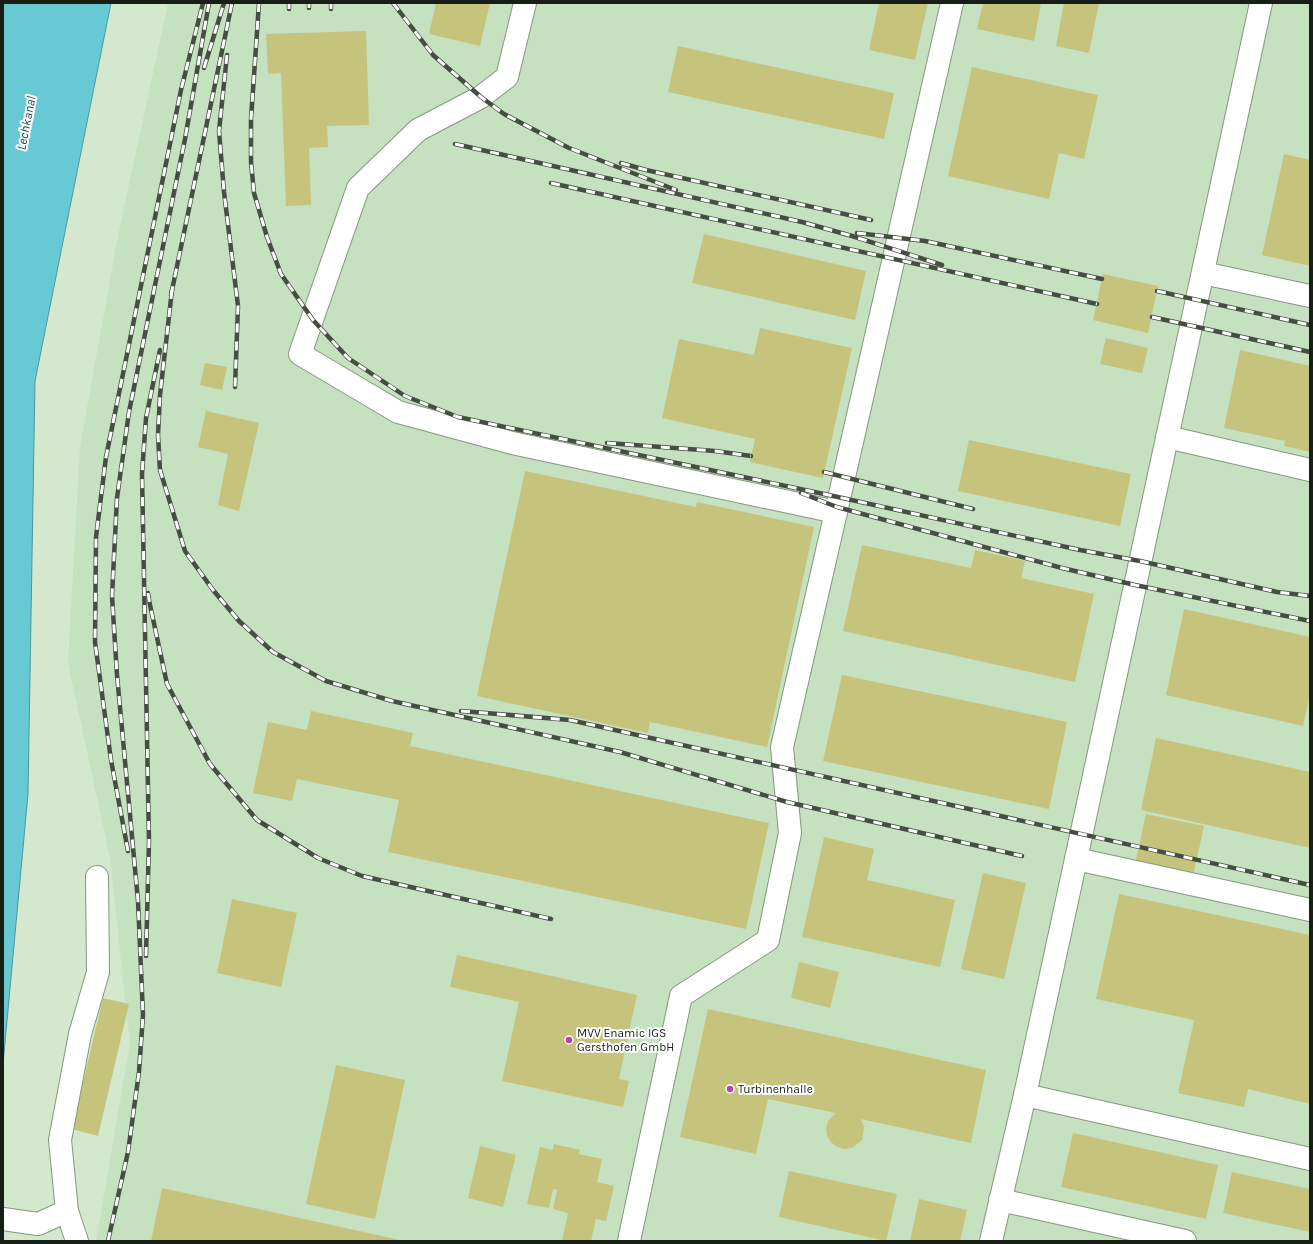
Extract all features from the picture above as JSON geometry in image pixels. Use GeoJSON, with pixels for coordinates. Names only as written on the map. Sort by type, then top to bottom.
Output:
{"type":"FeatureCollection","features":[{"type":"Feature","properties":{"kind":"lane"},"geometry":{"type":"LineString","coordinates":[[525,3],[507,77],[481,97],[418,130],[358,188],[300,354],[398,412],[512,443],[836,512]]}},
{"type":"Feature","properties":{"kind":"lane"},"geometry":{"type":"LineString","coordinates":[[629,1241],[681,996],[768,940],[790,833],[782,747],[952,3]]}},
{"type":"Feature","properties":{"kind":"lane"},"geometry":{"type":"LineString","coordinates":[[991,1241],[1025,1095],[1261,3]]}},
{"type":"Feature","properties":{"kind":"lane"},"geometry":{"type":"LineString","coordinates":[[1203,273],[1310,296]]}},
{"type":"Feature","properties":{"kind":"lane"},"geometry":{"type":"LineString","coordinates":[[1167,437],[1310,470]]}},
{"type":"Feature","properties":{"kind":"lane"},"geometry":{"type":"LineString","coordinates":[[1076,859],[1310,910]]}},
{"type":"Feature","properties":{"kind":"lane"},"geometry":{"type":"LineString","coordinates":[[77,1241],[67,1210],[60,1140],[80,1034],[98,972],[97,877]]}},
{"type":"Feature","properties":{"kind":"lane"},"geometry":{"type":"LineString","coordinates":[[1025,1095],[1310,1159]]}},
{"type":"Feature","properties":{"kind":"lane"},"geometry":{"type":"LineString","coordinates":[[1000,1200],[1185,1241]]}},
{"type":"Feature","properties":{"kind":"lane"},"geometry":{"type":"LineString","coordinates":[[3,1220],[38,1224],[67,1210]]}},
{"type":"Feature","properties":{"kind":"shaded area"},"geometry":{"type":"Polygon","coordinates":[[[168,3],[1310,3],[1310,1241],[96,1241],[130,1044],[110,858],[68,663],[80,447],[118,236],[168,3]]]}},
{"type":"Feature","properties":{"kind":"water","name":"Lechkanal"},"geometry":{"type":"Polygon","coordinates":[[[3,3],[111,3],[35,381],[28,794],[3,1064],[3,3]]]}},
{"type":"Feature","properties":{"kind":"building"},"geometry":{"type":"Polygon","coordinates":[[[436,3],[490,3],[480,46],[429,34],[436,3]]]}},
{"type":"Feature","properties":{"kind":"building"},"geometry":{"type":"Polygon","coordinates":[[[879,3],[928,3],[915,60],[869,50],[879,3]]]}},
{"type":"Feature","properties":{"kind":"building"},"geometry":{"type":"Polygon","coordinates":[[[983,3],[1041,3],[1034,41],[977,29],[983,3]]]}},
{"type":"Feature","properties":{"kind":"building"},"geometry":{"type":"Polygon","coordinates":[[[1064,3],[1099,3],[1089,53],[1056,46],[1064,3]]]}},
{"type":"Feature","properties":{"kind":"building"},"geometry":{"type":"Polygon","coordinates":[[[366,31],[369,125],[327,126],[328,147],[309,148],[311,205],[286,206],[281,73],[268,74],[266,34],[366,31]]]}},
{"type":"Feature","properties":{"kind":"building"},"geometry":{"type":"Polygon","coordinates":[[[678,46],[894,93],[884,139],[668,92],[678,46]]]}},
{"type":"Feature","properties":{"kind":"building"},"geometry":{"type":"Polygon","coordinates":[[[972,67],[1098,95],[1084,159],[1059,153],[1049,199],[948,176],[972,67]]]}},
{"type":"Feature","properties":{"kind":"building"},"geometry":{"type":"Polygon","coordinates":[[[1284,154],[1310,160],[1310,266],[1262,255],[1284,154]]]}},
{"type":"Feature","properties":{"kind":"building"},"geometry":{"type":"Polygon","coordinates":[[[704,234],[866,271],[855,320],[692,283],[704,234]]]}},
{"type":"Feature","properties":{"kind":"building"},"geometry":{"type":"Polygon","coordinates":[[[1103,274],[1158,286],[1148,333],[1093,320],[1103,274]]]}},
{"type":"Feature","properties":{"kind":"building"},"geometry":{"type":"Polygon","coordinates":[[[760,328],[852,348],[823,478],[750,462],[755,439],[662,418],[679,339],[754,355],[760,328]]]}},
{"type":"Feature","properties":{"kind":"building"},"geometry":{"type":"Polygon","coordinates":[[[1106,338],[1148,348],[1142,373],[1100,364],[1106,338]]]}},
{"type":"Feature","properties":{"kind":"building"},"geometry":{"type":"Polygon","coordinates":[[[1240,350],[1310,366],[1310,452],[1284,446],[1285,441],[1224,428],[1240,350]]]}},
{"type":"Feature","properties":{"kind":"building"},"geometry":{"type":"Polygon","coordinates":[[[205,363],[227,367],[222,390],[200,385],[205,363]]]}},
{"type":"Feature","properties":{"kind":"building"},"geometry":{"type":"Polygon","coordinates":[[[206,411],[259,423],[239,511],[218,505],[228,454],[198,447],[206,411]]]}},
{"type":"Feature","properties":{"kind":"building"},"geometry":{"type":"Polygon","coordinates":[[[969,440],[1131,474],[1120,526],[958,491],[969,440]]]}},
{"type":"Feature","properties":{"kind":"building"},"geometry":{"type":"Polygon","coordinates":[[[525,471],[696,507],[697,502],[814,527],[767,747],[650,722],[648,733],[477,696],[525,471]]]}},
{"type":"Feature","properties":{"kind":"building"},"geometry":{"type":"Polygon","coordinates":[[[862,545],[971,568],[975,550],[1025,561],[1021,578],[1094,594],[1075,682],[843,631],[862,545]]]}},
{"type":"Feature","properties":{"kind":"building"},"geometry":{"type":"Polygon","coordinates":[[[1184,609],[1310,637],[1310,694],[1303,726],[1166,695],[1184,609]]]}},
{"type":"Feature","properties":{"kind":"building"},"geometry":{"type":"Polygon","coordinates":[[[842,675],[1067,722],[1049,809],[823,761],[842,675]]]}},
{"type":"Feature","properties":{"kind":"building"},"geometry":{"type":"Polygon","coordinates":[[[311,711],[413,733],[410,746],[769,823],[746,929],[388,852],[399,800],[297,779],[292,801],[253,793],[268,722],[307,730],[311,711]]]}},
{"type":"Feature","properties":{"kind":"building"},"geometry":{"type":"Polygon","coordinates":[[[1156,738],[1310,772],[1310,848],[1141,810],[1156,738]]]}},
{"type":"Feature","properties":{"kind":"building"},"geometry":{"type":"Polygon","coordinates":[[[1146,814],[1204,826],[1193,876],[1135,864],[1146,814]]]}},
{"type":"Feature","properties":{"kind":"building"},"geometry":{"type":"Polygon","coordinates":[[[824,837],[874,849],[867,880],[955,900],[940,967],[802,937],[824,837]]]}},
{"type":"Feature","properties":{"kind":"building"},"geometry":{"type":"Polygon","coordinates":[[[983,873],[1026,883],[1004,979],[961,969],[983,873]]]}},
{"type":"Feature","properties":{"kind":"building"},"geometry":{"type":"Polygon","coordinates":[[[1119,894],[1310,935],[1310,1104],[1248,1089],[1244,1107],[1178,1093],[1194,1020],[1096,999],[1119,894]]]}},
{"type":"Feature","properties":{"kind":"building"},"geometry":{"type":"Polygon","coordinates":[[[232,899],[297,913],[281,987],[217,973],[232,899]]]}},
{"type":"Feature","properties":{"kind":"building","name":"MVV Enamic IGS Gersthofen GmbH"},"geometry":{"type":"Polygon","coordinates":[[[457,955],[637,995],[619,1079],[629,1081],[623,1107],[502,1081],[519,1002],[450,987],[457,955]]]}},
{"type":"Feature","properties":{"kind":"building"},"geometry":{"type":"Polygon","coordinates":[[[799,962],[839,972],[830,1008],[791,998],[799,962]]]}},
{"type":"Feature","properties":{"kind":"building"},"geometry":{"type":"Polygon","coordinates":[[[103,998],[129,1004],[98,1136],[72,1129],[103,998]]]}},
{"type":"Feature","properties":{"kind":"building"},"geometry":{"type":"Polygon","coordinates":[[[708,1009],[986,1070],[971,1143],[861,1119],[864,1127],[862,1140],[852,1148],[844,1149],[837,1147],[827,1136],[826,1128],[828,1121],[836,1113],[768,1099],[756,1154],[680,1137],[708,1009]]]}},
{"type":"Feature","properties":{"kind":"building"},"geometry":{"type":"Polygon","coordinates":[[[336,1065],[405,1080],[375,1219],[306,1204],[336,1065]]]}},
{"type":"Feature","properties":{"kind":"building"},"geometry":{"type":"Polygon","coordinates":[[[1073,1133],[1218,1165],[1206,1219],[1061,1187],[1073,1133]]]}},
{"type":"Feature","properties":{"kind":"building"},"geometry":{"type":"Polygon","coordinates":[[[554,1144],[580,1150],[579,1154],[602,1159],[597,1182],[614,1186],[606,1221],[596,1219],[591,1241],[562,1241],[568,1213],[553,1209],[557,1190],[553,1189],[549,1208],[527,1204],[540,1147],[553,1150],[554,1144]]]}},
{"type":"Feature","properties":{"kind":"building"},"geometry":{"type":"Polygon","coordinates":[[[480,1146],[516,1155],[503,1207],[468,1198],[480,1146]]]}},
{"type":"Feature","properties":{"kind":"building"},"geometry":{"type":"Polygon","coordinates":[[[789,1171],[897,1194],[886,1241],[779,1217],[789,1171]]]}},
{"type":"Feature","properties":{"kind":"building"},"geometry":{"type":"Polygon","coordinates":[[[1232,1172],[1310,1189],[1310,1232],[1223,1213],[1232,1172]]]}},
{"type":"Feature","properties":{"kind":"building"},"geometry":{"type":"Polygon","coordinates":[[[162,1188],[400,1240],[400,1241],[151,1241],[162,1188]]]}},
{"type":"Feature","properties":{"kind":"building"},"geometry":{"type":"Polygon","coordinates":[[[919,1199],[967,1210],[960,1241],[910,1241],[919,1199]]]}},
{"type":"Feature","properties":{"kind":"railway"},"geometry":{"type":"LineString","coordinates":[[128,851],[111,760],[95,642],[96,537],[106,457],[181,90],[203,3]]}},
{"type":"Feature","properties":{"kind":"railway"},"geometry":{"type":"LineString","coordinates":[[108,1241],[128,1152],[139,1072],[143,1015],[138,901],[117,675],[112,596],[117,498],[129,412],[185,139],[209,3]]}},
{"type":"Feature","properties":{"kind":"railway"},"geometry":{"type":"LineString","coordinates":[[204,68],[224,3]]}},
{"type":"Feature","properties":{"kind":"railway"},"geometry":{"type":"LineString","coordinates":[[171,295],[232,3]]}},
{"type":"Feature","properties":{"kind":"railway"},"geometry":{"type":"LineString","coordinates":[[259,3],[251,119],[251,162],[254,193],[267,237],[281,274],[313,320],[348,358],[405,396],[458,417],[824,494],[1080,550],[1140,561],[1277,592],[1310,596]]}},
{"type":"Feature","properties":{"kind":"railway"},"geometry":{"type":"LineString","coordinates":[[289,3],[289,9]]}},
{"type":"Feature","properties":{"kind":"railway"},"geometry":{"type":"LineString","coordinates":[[309,3],[309,8]]}},
{"type":"Feature","properties":{"kind":"railway"},"geometry":{"type":"LineString","coordinates":[[331,3],[331,9]]}},
{"type":"Feature","properties":{"kind":"railway"},"geometry":{"type":"LineString","coordinates":[[393,3],[433,55],[481,97],[504,114],[569,148],[676,190]]}},
{"type":"Feature","properties":{"kind":"railway"},"geometry":{"type":"LineString","coordinates":[[227,55],[219,131],[224,192],[238,306],[235,387]]}},
{"type":"Feature","properties":{"kind":"railway"},"geometry":{"type":"LineString","coordinates":[[455,144],[802,222],[852,236],[942,265]]}},
{"type":"Feature","properties":{"kind":"railway"},"geometry":{"type":"LineString","coordinates":[[621,163],[646,170],[871,220]]}},
{"type":"Feature","properties":{"kind":"railway"},"geometry":{"type":"LineString","coordinates":[[551,183],[1097,304]]}},
{"type":"Feature","properties":{"kind":"railway"},"geometry":{"type":"LineString","coordinates":[[857,233],[925,241],[1102,279]]}},
{"type":"Feature","properties":{"kind":"railway"},"geometry":{"type":"LineString","coordinates":[[172,290],[160,395],[158,435],[160,470],[185,551],[213,590],[239,621],[273,652],[326,681],[392,701],[620,752],[787,802],[1022,856]]}},
{"type":"Feature","properties":{"kind":"railway"},"geometry":{"type":"LineString","coordinates":[[1157,291],[1310,325]]}},
{"type":"Feature","properties":{"kind":"railway"},"geometry":{"type":"LineString","coordinates":[[1152,317],[1310,352]]}},
{"type":"Feature","properties":{"kind":"railway"},"geometry":{"type":"LineString","coordinates":[[146,956],[149,841],[142,474],[146,418],[160,350]]}},
{"type":"Feature","properties":{"kind":"railway"},"geometry":{"type":"LineString","coordinates":[[607,443],[715,451],[751,456]]}},
{"type":"Feature","properties":{"kind":"railway"},"geometry":{"type":"LineString","coordinates":[[824,472],[973,509]]}},
{"type":"Feature","properties":{"kind":"railway"},"geometry":{"type":"LineString","coordinates":[[801,493],[837,507],[1062,568],[1135,585],[1310,621]]}},
{"type":"Feature","properties":{"kind":"railway"},"geometry":{"type":"LineString","coordinates":[[148,593],[167,684],[210,764],[257,820],[318,858],[362,876],[551,919]]}},
{"type":"Feature","properties":{"kind":"railway"},"geometry":{"type":"LineString","coordinates":[[461,711],[570,720],[1310,885]]}},
{"type":"Feature","properties":{"kind":"place","name":"MVV Enamic IGS Gersthofen GmbH"},"geometry":{"type":"Point","coordinates":[569,1040]}},
{"type":"Feature","properties":{"kind":"place","name":"Turbinenhalle"},"geometry":{"type":"Point","coordinates":[730,1089]}}]}
